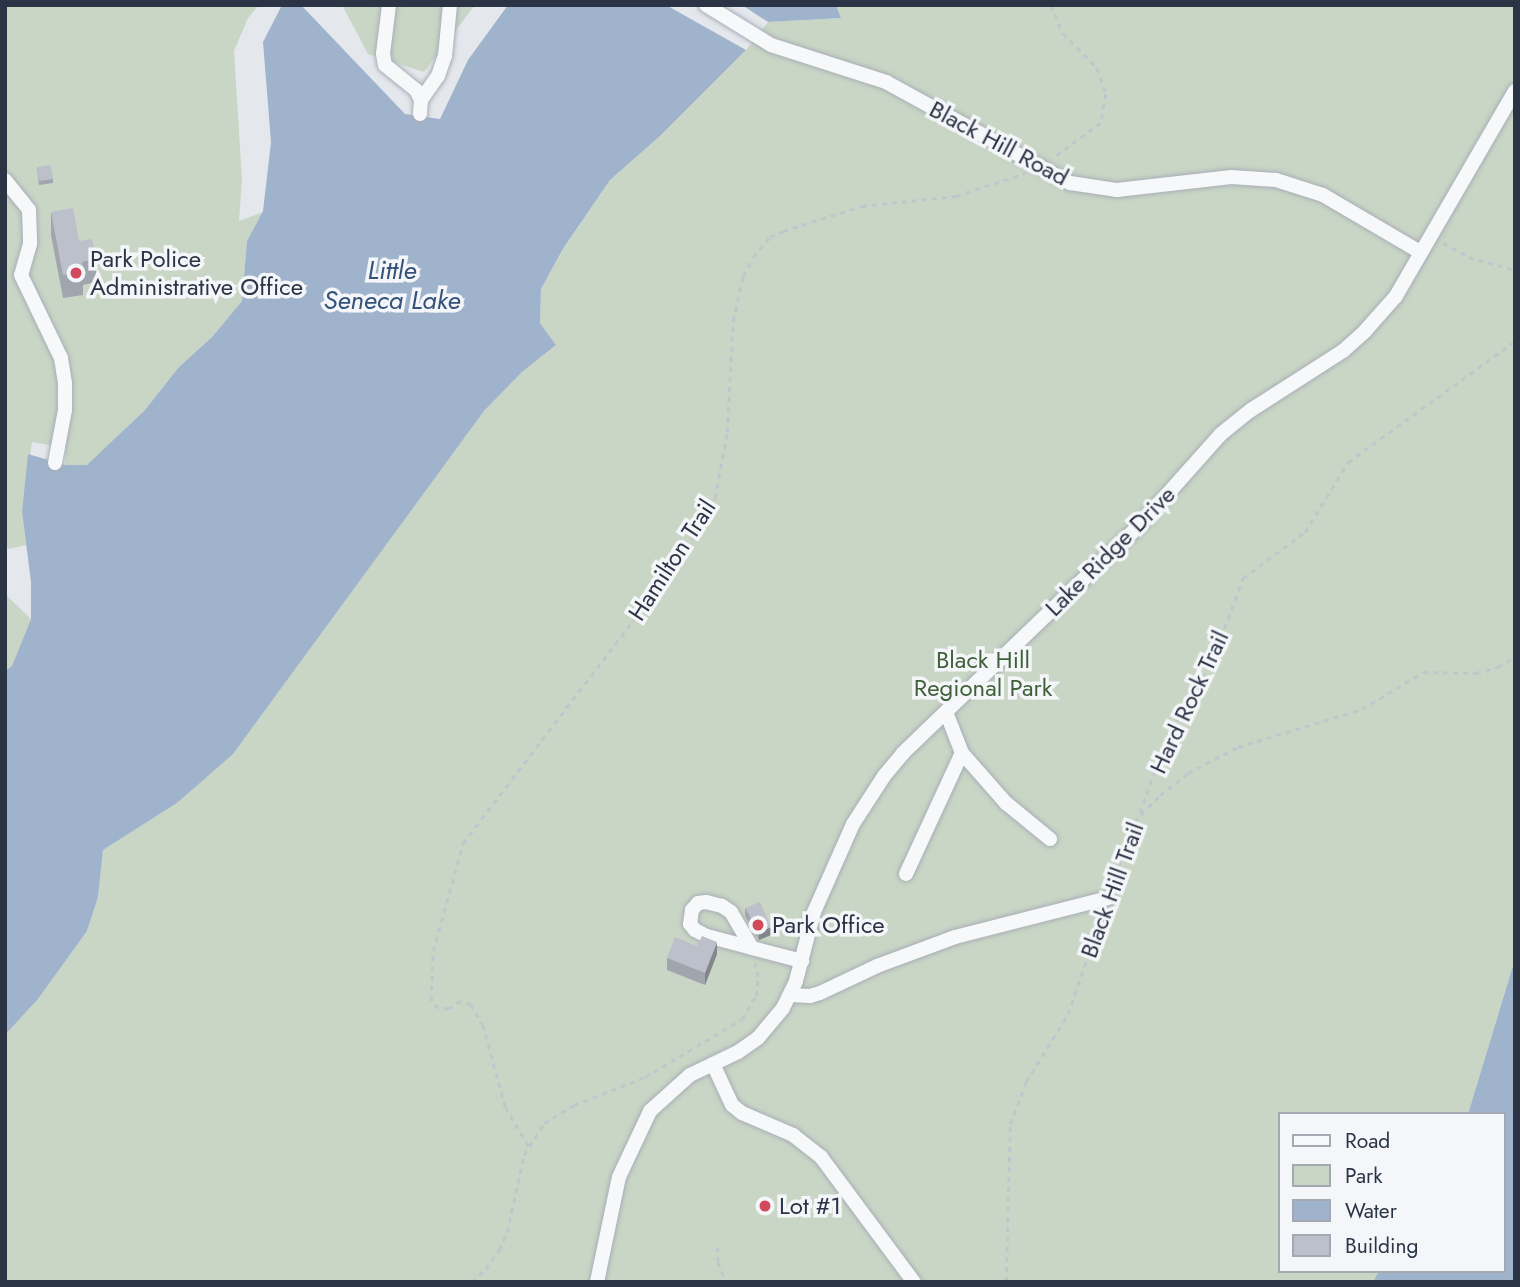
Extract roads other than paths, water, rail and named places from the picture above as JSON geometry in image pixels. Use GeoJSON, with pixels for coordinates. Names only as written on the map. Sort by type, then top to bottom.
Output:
{"type":"FeatureCollection","features":[{"type":"Feature","properties":{"kind":"street"},"geometry":{"type":"LineString","coordinates":[[389,5],[384,65],[416,90],[421,107],[438,76],[444,56],[450,5]]}},
{"type":"Feature","properties":{"kind":"street","name":"Black Hill Road"},"geometry":{"type":"LineString","coordinates":[[706,5],[771,45],[886,82],[1070,183],[1117,190],[1231,177],[1276,180],[1323,195],[1420,251]]}},
{"type":"Feature","properties":{"kind":"street","name":"Lake Ridge Drive"},"geometry":{"type":"LineString","coordinates":[[597,1282],[619,1177],[650,1111],[690,1075],[758,1038],[783,1008],[802,961],[814,912],[853,824],[903,753],[1139,526],[1221,434],[1251,410],[1343,351],[1365,331],[1396,296],[1515,91]]}},
{"type":"Feature","properties":{"kind":"street"},"geometry":{"type":"LineString","coordinates":[[5,180],[29,210],[30,244],[21,275],[61,358],[65,410],[55,463]]}},
{"type":"Feature","properties":{"kind":"street"},"geometry":{"type":"LineString","coordinates":[[946,712],[962,752],[1006,803],[1050,839]]}},
{"type":"Feature","properties":{"kind":"street"},"geometry":{"type":"LineString","coordinates":[[906,874],[962,752]]}},
{"type":"Feature","properties":{"kind":"street"},"geometry":{"type":"LineString","coordinates":[[790,995],[810,996],[820,993],[877,965],[955,937],[1108,898]]}},
{"type":"Feature","properties":{"kind":"street"},"geometry":{"type":"LineString","coordinates":[[752,948],[802,961]]}},
{"type":"Feature","properties":{"kind":"street"},"geometry":{"type":"LineString","coordinates":[[712,1064],[732,1105],[742,1113],[793,1135],[821,1157],[914,1282]]}},
{"type":"Feature","properties":{"kind":"water","name":"Little Seneca Lake"},"geometry":{"type":"Polygon","coordinates":[[[282,5],[301,5],[405,114],[440,119],[468,60],[508,5],[666,5],[746,50],[660,136],[610,180],[563,249],[541,289],[540,323],[556,345],[522,372],[484,411],[233,754],[177,803],[103,850],[98,897],[87,931],[38,999],[5,1035],[5,671],[12,666],[31,619],[31,582],[22,512],[28,454],[65,465],[87,465],[145,410],[178,368],[212,337],[242,301],[247,241],[263,211],[271,142],[263,42],[282,5]]]}},
{"type":"Feature","properties":{"kind":"water"},"geometry":{"type":"Polygon","coordinates":[[[742,5],[836,5],[841,18],[768,22],[742,5]]]}},
{"type":"Feature","properties":{"kind":"water"},"geometry":{"type":"Polygon","coordinates":[[[1515,959],[1515,1282],[1373,1282],[1378,1273],[1506,1273],[1506,1112],[1469,1112],[1515,959]]]}},
{"type":"Feature","properties":{"kind":"place","name":"Park Police Administrative Office"},"geometry":{"type":"Point","coordinates":[76,273]}},
{"type":"Feature","properties":{"kind":"place","name":"Park Office"},"geometry":{"type":"Point","coordinates":[758,925]}},
{"type":"Feature","properties":{"kind":"place","name":"Lot #1"},"geometry":{"type":"Point","coordinates":[765,1206]}},
{"type":"Feature","properties":{"kind":"park label","name":"Black Hill Regional Park"},"geometry":{"type":"Point","coordinates":[983,674]}}]}
